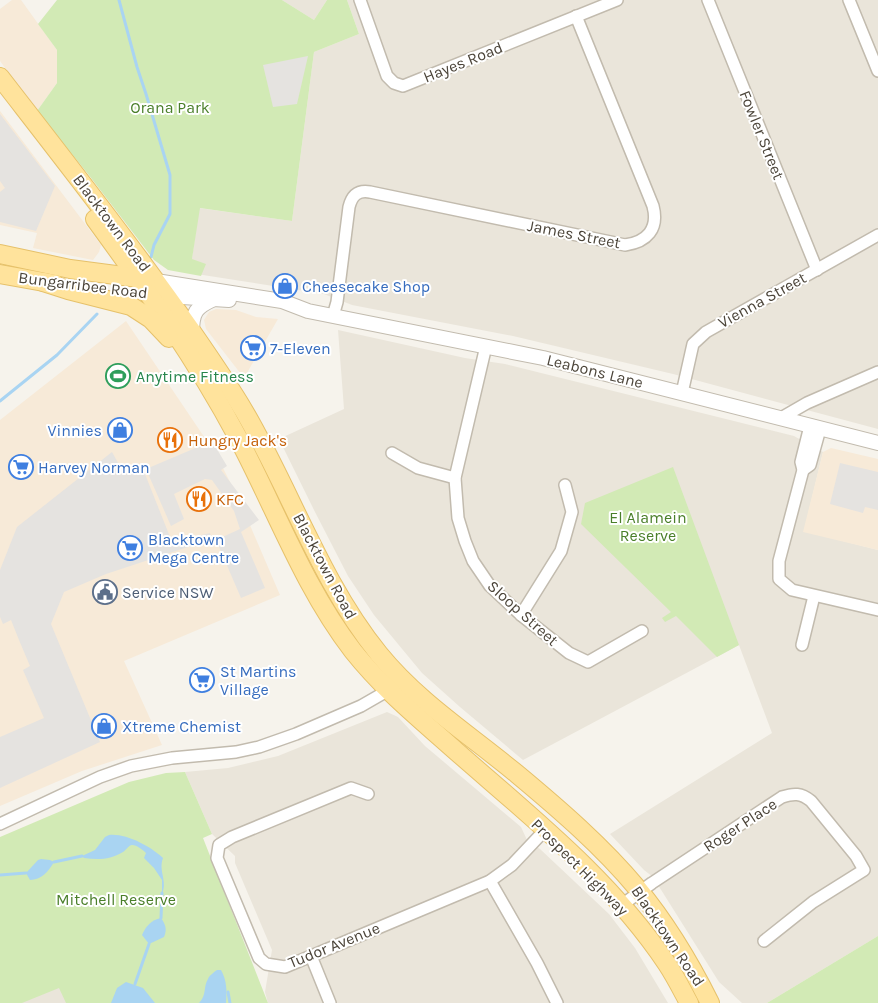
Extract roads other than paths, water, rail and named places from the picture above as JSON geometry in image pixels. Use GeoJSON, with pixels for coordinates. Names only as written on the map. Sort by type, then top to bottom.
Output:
{"type":"FeatureCollection","features":[{"type":"Feature","properties":{"kind":"main road","name":"Blacktown Road"},"geometry":{"type":"LineString","coordinates":[[0,76],[152,287],[240,440],[309,583],[352,650],[395,686],[426,703],[542,796],[608,857],[640,891],[675,942],[710,1003]]}},
{"type":"Feature","properties":{"kind":"main road","name":"Blacktown Road"},"geometry":{"type":"LineString","coordinates":[[0,96],[138,278],[152,287]]}},
{"type":"Feature","properties":{"kind":"main road"},"geometry":{"type":"LineString","coordinates":[[70,269],[100,266],[108,257],[110,247],[95,219]]}},
{"type":"Feature","properties":{"kind":"main road","name":"Bungarribee Road"},"geometry":{"type":"LineString","coordinates":[[0,254],[70,269],[138,278]]}},
{"type":"Feature","properties":{"kind":"main road","name":"Bungarribee Road"},"geometry":{"type":"LineString","coordinates":[[0,274],[43,282],[152,287],[167,296]]}},
{"type":"Feature","properties":{"kind":"main road"},"geometry":{"type":"LineString","coordinates":[[43,282],[137,309],[159,326],[201,373]]}},
{"type":"Feature","properties":{"kind":"main road","name":"Blacktown Road"},"geometry":{"type":"LineString","coordinates":[[167,296],[215,366],[255,430],[276,469],[326,574],[372,646],[395,686],[401,704],[452,748]]}},
{"type":"Feature","properties":{"kind":"main road","name":"Prospect Highway"},"geometry":{"type":"LineString","coordinates":[[452,748],[570,852],[622,905],[667,964],[689,1003]]}},
{"type":"Feature","properties":{"kind":"street","name":"Hayes Road"},"geometry":{"type":"LineString","coordinates":[[360,0],[387,76],[394,83],[403,86],[617,0]]}},
{"type":"Feature","properties":{"kind":"street","name":"Fowler Street"},"geometry":{"type":"LineString","coordinates":[[708,0],[817,270]]}},
{"type":"Feature","properties":{"kind":"street"},"geometry":{"type":"LineString","coordinates":[[849,0],[878,71]]}},
{"type":"Feature","properties":{"kind":"street","name":"James Street"},"geometry":{"type":"LineString","coordinates":[[333,316],[337,302],[349,207],[354,191],[370,192],[625,244],[637,243],[650,233],[654,224],[655,214],[653,206],[576,16]]}},
{"type":"Feature","properties":{"kind":"street","name":"Vienna Street"},"geometry":{"type":"LineString","coordinates":[[682,393],[692,344],[706,332],[878,235]]}},
{"type":"Feature","properties":{"kind":"street","name":"Leabons Lane"},"geometry":{"type":"LineString","coordinates":[[152,287],[282,301],[308,311],[543,358],[878,443]]}},
{"type":"Feature","properties":{"kind":"street","name":"Leabons Lane"},"geometry":{"type":"LineString","coordinates":[[167,296],[242,302],[287,311],[308,311]]}},
{"type":"Feature","properties":{"kind":"street"},"geometry":{"type":"LineString","coordinates":[[192,333],[195,311],[214,299]]}},
{"type":"Feature","properties":{"kind":"street","name":"Sloop Street"},"geometry":{"type":"LineString","coordinates":[[486,346],[455,478],[458,518],[464,541],[473,561],[490,586],[522,615],[569,653],[588,662],[642,631]]}},
{"type":"Feature","properties":{"kind":"street"},"geometry":{"type":"LineString","coordinates":[[781,418],[808,403],[878,372]]}},
{"type":"Feature","properties":{"kind":"street"},"geometry":{"type":"LineString","coordinates":[[815,428],[810,465],[803,470],[779,561],[779,579],[792,590],[878,610]]}},
{"type":"Feature","properties":{"kind":"street"},"geometry":{"type":"LineString","coordinates":[[392,454],[418,468],[455,478]]}},
{"type":"Feature","properties":{"kind":"street"},"geometry":{"type":"LineString","coordinates":[[522,615],[561,551],[572,512],[565,485]]}},
{"type":"Feature","properties":{"kind":"street"},"geometry":{"type":"LineString","coordinates":[[802,645],[814,596]]}},
{"type":"Feature","properties":{"kind":"street"},"geometry":{"type":"LineString","coordinates":[[0,824],[120,770],[154,761],[236,752],[296,734],[361,706],[395,686]]}},
{"type":"Feature","properties":{"kind":"street","name":"Tudor Avenue"},"geometry":{"type":"LineString","coordinates":[[368,794],[351,788],[232,837],[219,845],[217,858],[259,958],[266,964],[285,967],[490,881],[512,865],[546,830]]}},
{"type":"Feature","properties":{"kind":"street","name":"Roger Place"},"geometry":{"type":"LineString","coordinates":[[622,905],[640,891],[782,797],[798,794],[811,801],[850,849],[864,870],[813,902],[764,942]]}},
{"type":"Feature","properties":{"kind":"street"},"geometry":{"type":"LineString","coordinates":[[490,881],[537,963],[557,1003]]}},
{"type":"Feature","properties":{"kind":"street"},"geometry":{"type":"LineString","coordinates":[[311,956],[330,1003]]}},
{"type":"Feature","properties":{"kind":"water"},"geometry":{"type":"Polygon","coordinates":[[[109,835],[130,838],[163,858],[164,889],[162,894],[162,880],[144,858],[146,853],[134,845],[131,845],[118,855],[104,859],[84,858],[82,856],[95,850],[105,837],[109,835]]]}},
{"type":"Feature","properties":{"kind":"water"},"geometry":{"type":"Polygon","coordinates":[[[41,859],[54,862],[44,874],[34,880],[30,880],[26,873],[41,859]]]}},
{"type":"Feature","properties":{"kind":"water"},"geometry":{"type":"Polygon","coordinates":[[[161,918],[166,928],[164,937],[149,944],[142,935],[149,924],[161,918]]]}},
{"type":"Feature","properties":{"kind":"water"},"geometry":{"type":"Polygon","coordinates":[[[217,970],[221,970],[224,978],[226,1003],[199,1003],[209,978],[217,970]]]}},
{"type":"Feature","properties":{"kind":"water"},"geometry":{"type":"Polygon","coordinates":[[[126,982],[143,988],[155,1003],[111,1003],[117,988],[126,982]]]}},
{"type":"Feature","properties":{"kind":"waterway"},"geometry":{"type":"LineString","coordinates":[[119,0],[170,175],[170,214],[154,245],[151,257]]}},
{"type":"Feature","properties":{"kind":"waterway"},"geometry":{"type":"LineString","coordinates":[[0,401],[57,355],[97,314]]}},
{"type":"Feature","properties":{"kind":"waterway"},"geometry":{"type":"LineString","coordinates":[[54,862],[82,856]]}},
{"type":"Feature","properties":{"kind":"waterway"},"geometry":{"type":"LineString","coordinates":[[0,875],[26,873]]}},
{"type":"Feature","properties":{"kind":"waterway"},"geometry":{"type":"LineString","coordinates":[[161,918],[162,893]]}},
{"type":"Feature","properties":{"kind":"waterway"},"geometry":{"type":"LineString","coordinates":[[135,984],[149,944]]}},
{"type":"Feature","properties":{"kind":"waterway"},"geometry":{"type":"LineString","coordinates":[[228,992],[230,1003]]}},
{"type":"Feature","properties":{"kind":"place","name":"Cheesecake Shop"},"geometry":{"type":"Point","coordinates":[285,286]}},
{"type":"Feature","properties":{"kind":"place","name":"7-Eleven"},"geometry":{"type":"Point","coordinates":[253,348]}},
{"type":"Feature","properties":{"kind":"place","name":"Anytime Fitness"},"geometry":{"type":"Point","coordinates":[118,376]}},
{"type":"Feature","properties":{"kind":"place","name":"Vinnies"},"geometry":{"type":"Point","coordinates":[120,430]}},
{"type":"Feature","properties":{"kind":"place","name":"Hungry Jack's"},"geometry":{"type":"Point","coordinates":[170,440]}},
{"type":"Feature","properties":{"kind":"place","name":"Harvey Norman"},"geometry":{"type":"Point","coordinates":[21,467]}},
{"type":"Feature","properties":{"kind":"place","name":"KFC"},"geometry":{"type":"Point","coordinates":[199,499]}},
{"type":"Feature","properties":{"kind":"place","name":"Blacktown Mega Centre"},"geometry":{"type":"Point","coordinates":[130,548]}},
{"type":"Feature","properties":{"kind":"place","name":"Service NSW"},"geometry":{"type":"Point","coordinates":[105,592]}},
{"type":"Feature","properties":{"kind":"place","name":"St Martins Village"},"geometry":{"type":"Point","coordinates":[202,680]}},
{"type":"Feature","properties":{"kind":"place","name":"Xtreme Chemist"},"geometry":{"type":"Point","coordinates":[104,726]}},
{"type":"Feature","properties":{"kind":"park label","name":"Orana Park"},"geometry":{"type":"Point","coordinates":[170,107]}},
{"type":"Feature","properties":{"kind":"park label","name":"El Alamein Reserve"},"geometry":{"type":"Point","coordinates":[648,526]}},
{"type":"Feature","properties":{"kind":"park label","name":"Mitchell Reserve"},"geometry":{"type":"Point","coordinates":[116,899]}}]}
